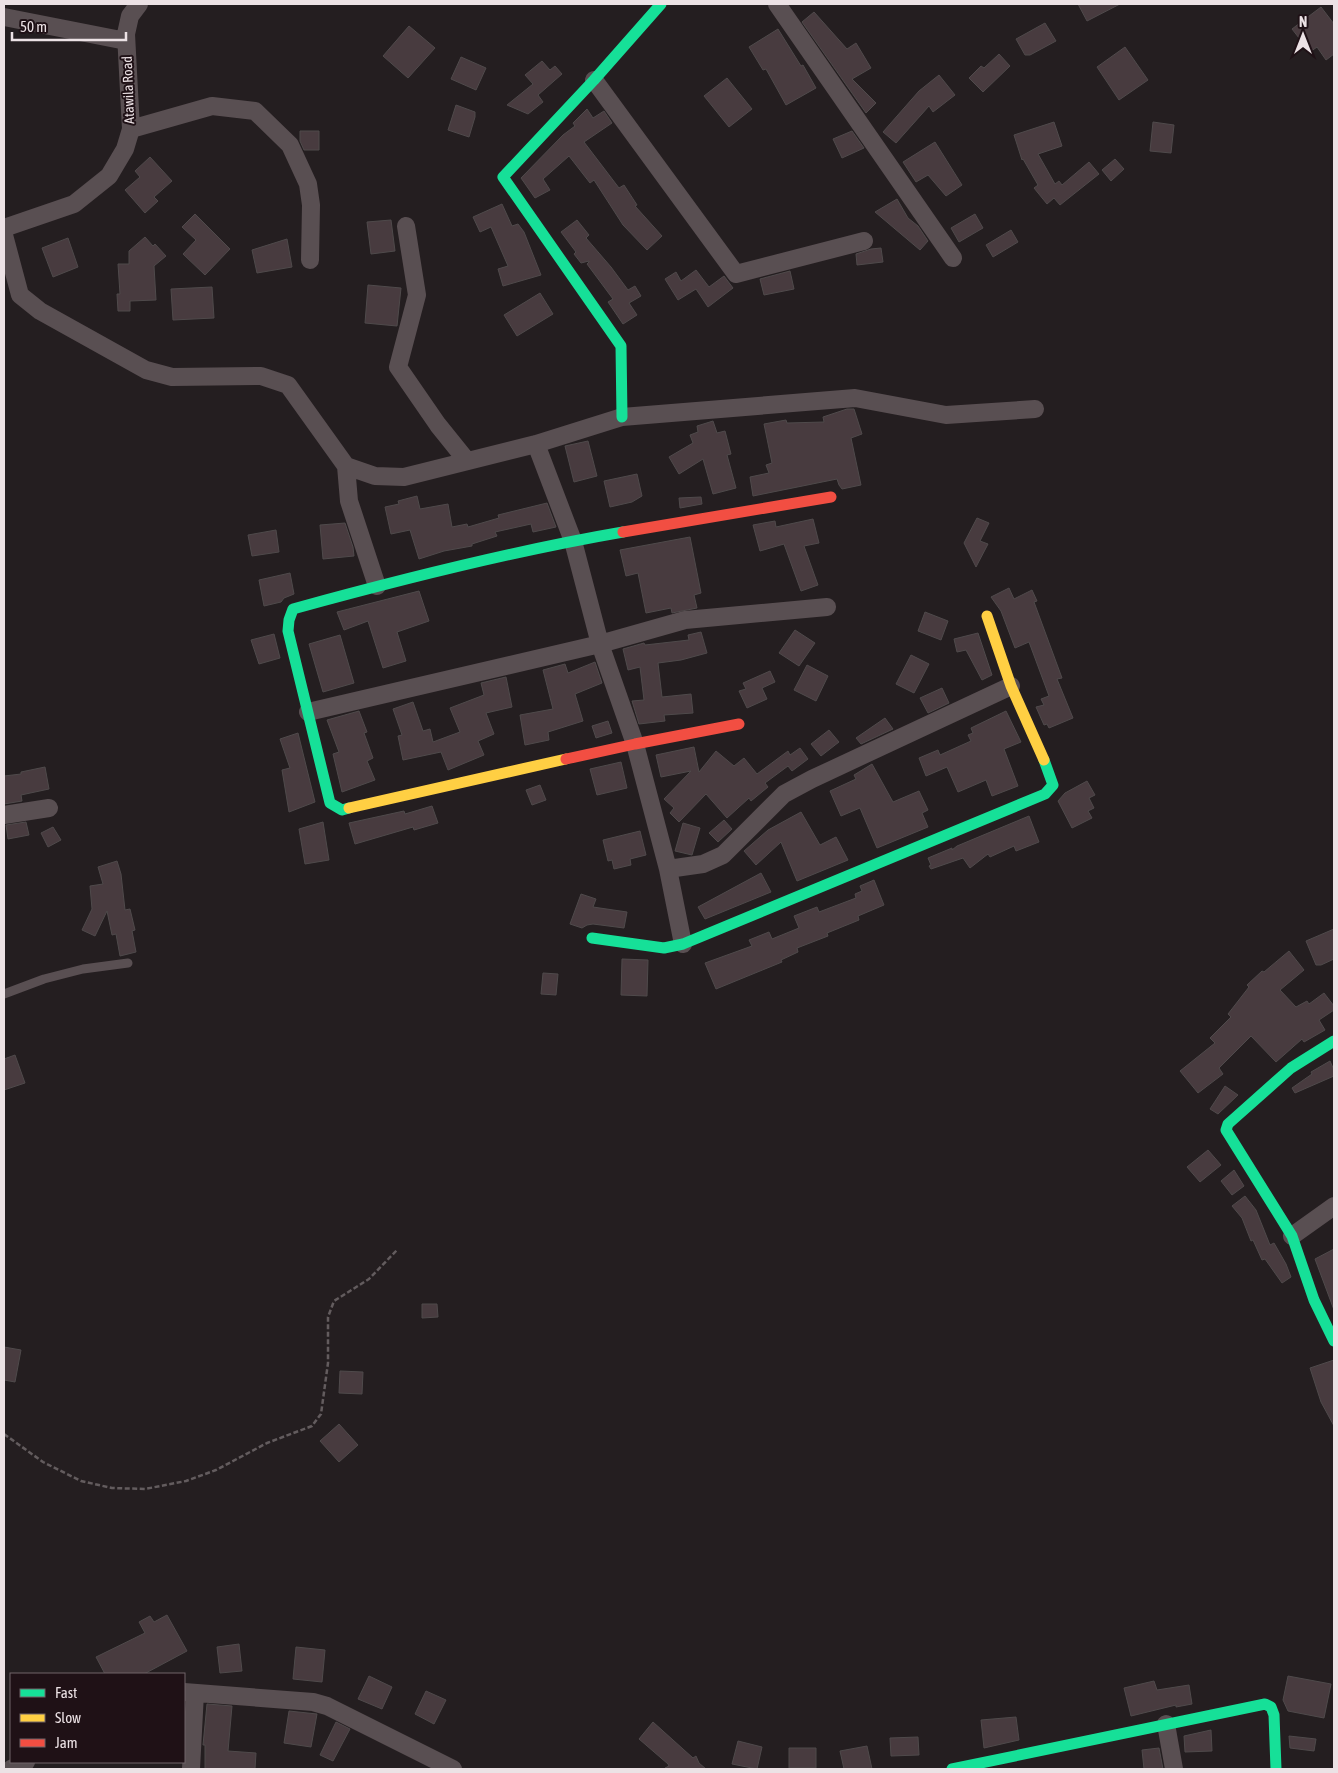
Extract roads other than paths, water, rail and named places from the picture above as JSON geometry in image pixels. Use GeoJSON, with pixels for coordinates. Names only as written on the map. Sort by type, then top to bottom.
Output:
{"type":"FeatureCollection","features":[{"type":"Feature","properties":{"kind":"street","name":"Atawila Road"},"geometry":{"type":"LineString","coordinates":[[4,228],[74,204],[109,176],[125,149],[131,129],[126,34],[130,16],[139,4]]}},
{"type":"Feature","properties":{"kind":"street"},"geometry":{"type":"LineString","coordinates":[[622,417],[621,346],[503,177],[594,80],[661,4]]}},
{"type":"Feature","properties":{"kind":"street"},"geometry":{"type":"LineString","coordinates":[[777,4],[953,258]]}},
{"type":"Feature","properties":{"kind":"street"},"geometry":{"type":"LineString","coordinates":[[4,17],[126,41]]}},
{"type":"Feature","properties":{"kind":"street"},"geometry":{"type":"LineString","coordinates":[[594,80],[736,274],[864,241]]}},
{"type":"Feature","properties":{"kind":"street"},"geometry":{"type":"LineString","coordinates":[[131,129],[212,106],[255,111],[290,145],[308,184],[311,205],[310,260]]}},
{"type":"Feature","properties":{"kind":"street"},"geometry":{"type":"LineString","coordinates":[[406,226],[417,295],[398,367],[438,425],[467,462]]}},
{"type":"Feature","properties":{"kind":"street"},"geometry":{"type":"LineString","coordinates":[[4,235],[20,294],[40,311],[146,370],[172,377],[261,376],[288,385],[346,466],[348,501],[377,586]]}},
{"type":"Feature","properties":{"kind":"street"},"geometry":{"type":"LineString","coordinates":[[346,466],[375,476],[404,477],[536,444],[622,417],[855,398],[946,415],[1035,409]]}},
{"type":"Feature","properties":{"kind":"street"},"geometry":{"type":"LineString","coordinates":[[536,444],[573,541],[600,644],[634,744],[668,869],[683,944]]}},
{"type":"Feature","properties":{"kind":"street"},"geometry":{"type":"LineString","coordinates":[[739,724],[634,744],[342,810],[330,803],[288,631],[289,620],[293,609],[377,586],[573,541],[831,497]]}},
{"type":"Feature","properties":{"kind":"street"},"geometry":{"type":"LineString","coordinates":[[308,712],[600,644],[685,620],[827,607]]}},
{"type":"Feature","properties":{"kind":"street"},"geometry":{"type":"LineString","coordinates":[[592,938],[664,948],[683,944],[1045,794],[1053,785],[1050,772],[1011,686],[987,616]]}},
{"type":"Feature","properties":{"kind":"street"},"geometry":{"type":"LineString","coordinates":[[668,869],[704,864],[723,855],[784,794],[812,779],[1011,686]]}},
{"type":"Feature","properties":{"kind":"street"},"geometry":{"type":"LineString","coordinates":[[4,815],[49,808]]}},
{"type":"Feature","properties":{"kind":"street"},"geometry":{"type":"LineString","coordinates":[[1334,1042],[1291,1068],[1228,1124],[1226,1130],[1292,1236],[1314,1300],[1334,1341]]}},
{"type":"Feature","properties":{"kind":"street"},"geometry":{"type":"LineString","coordinates":[[1292,1236],[1334,1206]]}},
{"type":"Feature","properties":{"kind":"street"},"geometry":{"type":"LineString","coordinates":[[191,1769],[189,1692],[313,1702],[327,1706],[453,1769]]}},
{"type":"Feature","properties":{"kind":"street"},"geometry":{"type":"LineString","coordinates":[[952,1769],[1265,1704],[1271,1707],[1274,1715],[1276,1769]]}},
{"type":"Feature","properties":{"kind":"street"},"geometry":{"type":"LineString","coordinates":[[1166,1724],[1174,1769]]}},
{"type":"Feature","properties":{"kind":"street"},"geometry":{"type":"LineString","coordinates":[[11,1769],[24,1763]]}},
{"type":"Feature","properties":{"kind":"lane"},"geometry":{"type":"LineString","coordinates":[[4,994],[44,979],[83,968],[128,963]]}}]}
